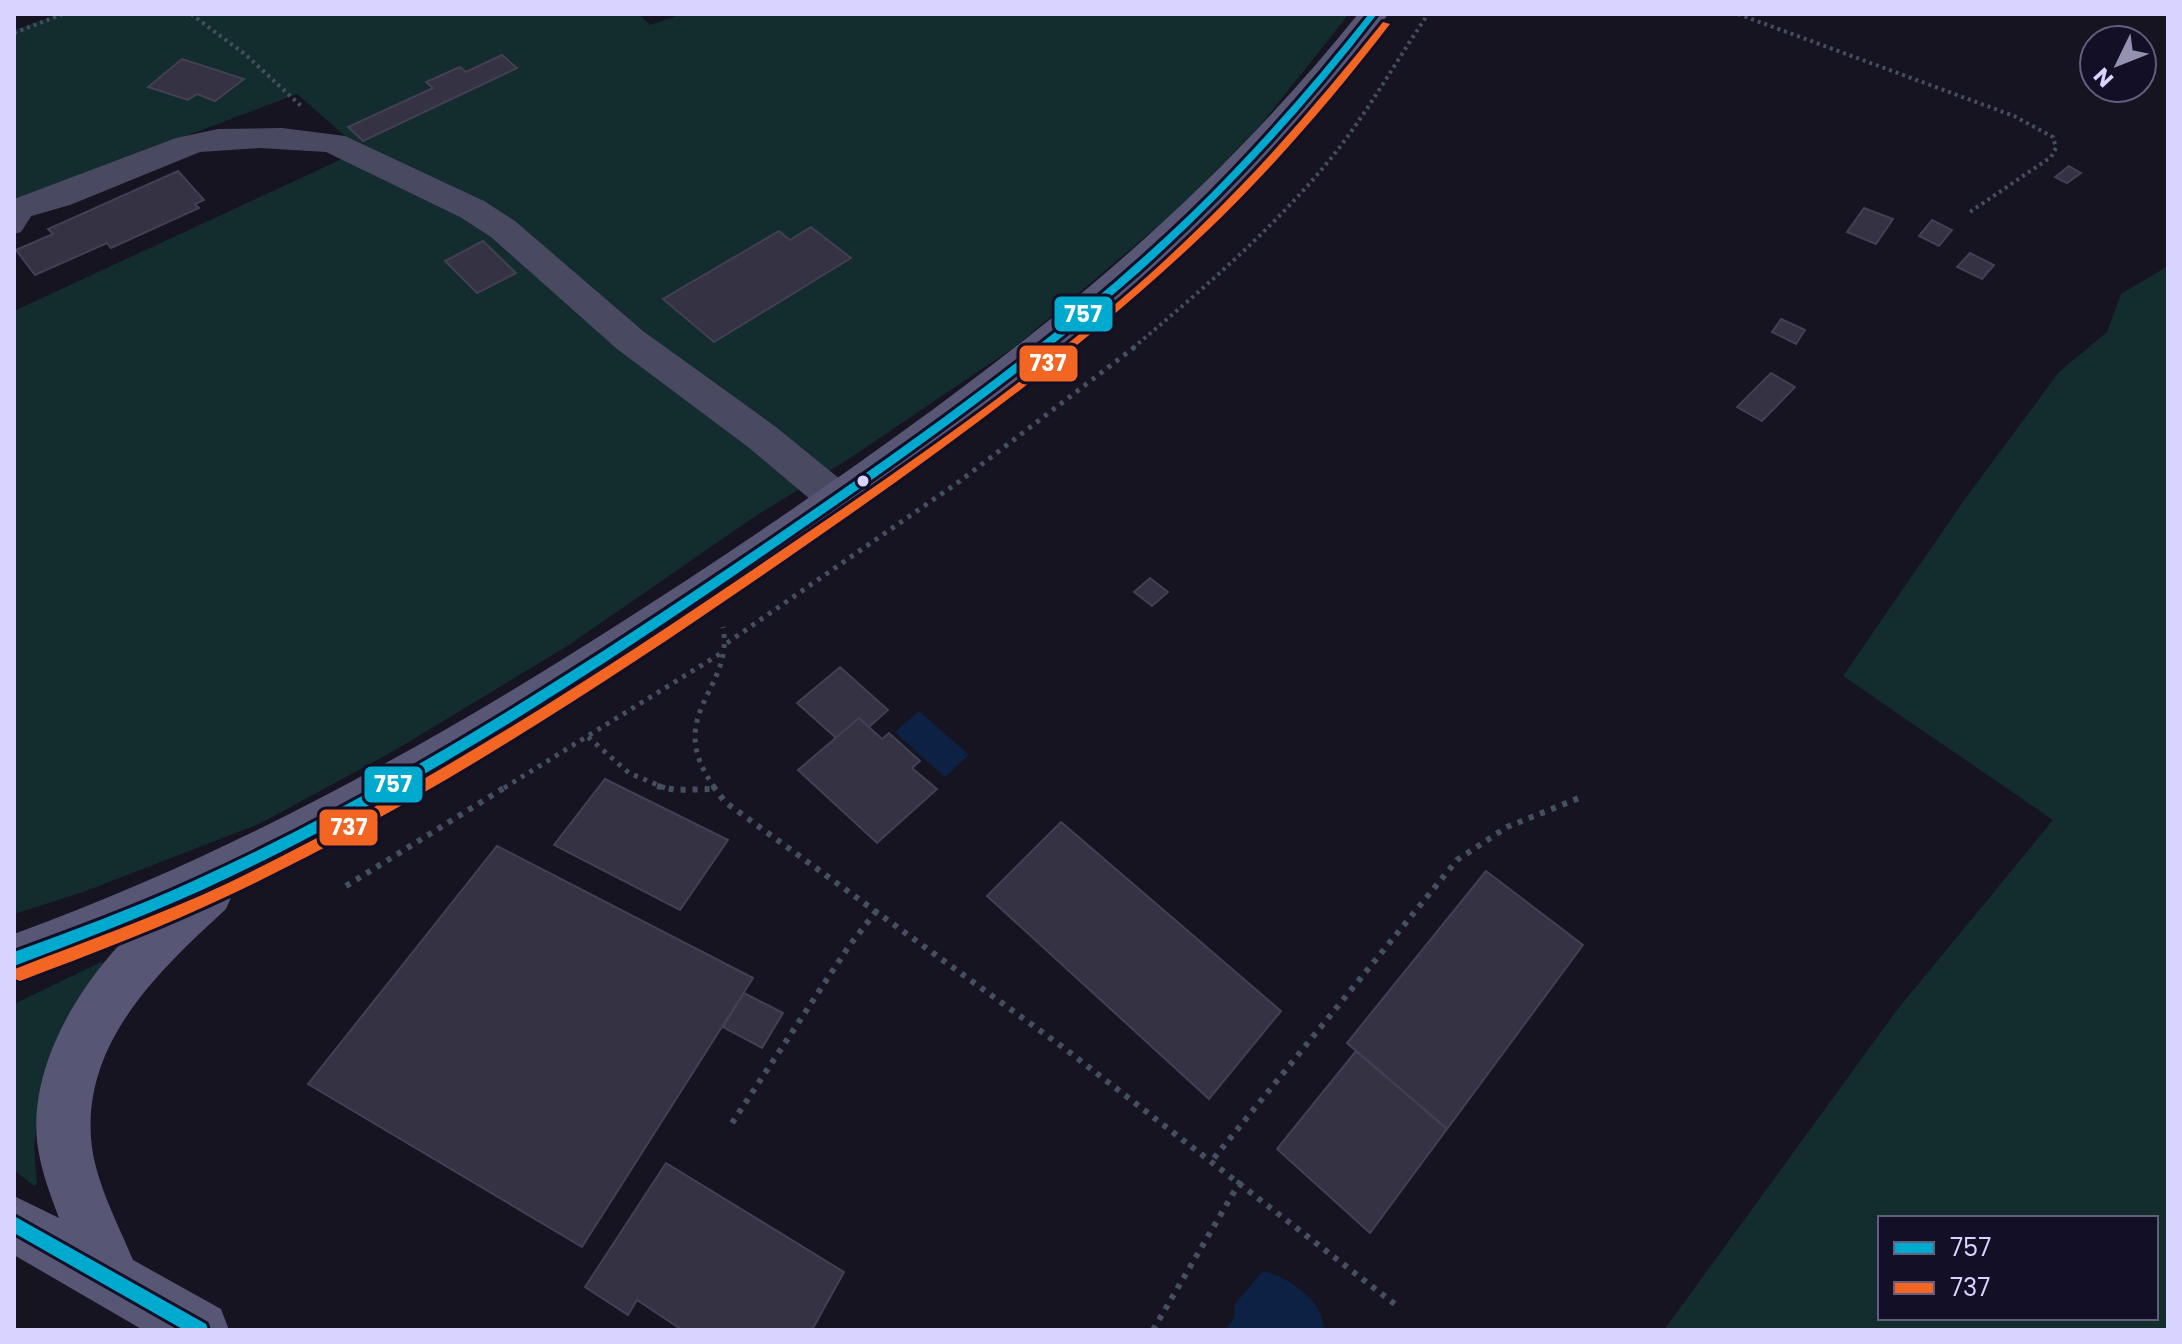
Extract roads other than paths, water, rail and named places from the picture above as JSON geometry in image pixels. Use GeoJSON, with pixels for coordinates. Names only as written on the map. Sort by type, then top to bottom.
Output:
{"type":"FeatureCollection","features":[{"type":"Feature","properties":{"kind":"main road"},"geometry":{"type":"LineString","coordinates":[[14,959],[240,865],[421,768],[595,664],[837,499],[1004,378],[1094,305],[1257,150],[1308,95],[1373,14]]}},
{"type":"Feature","properties":{"kind":"main road"},"geometry":{"type":"LineString","coordinates":[[111,1278],[64,1138],[66,1103],[74,1068],[105,1003],[130,967],[240,865]]}},
{"type":"Feature","properties":{"kind":"main road"},"geometry":{"type":"LineString","coordinates":[[14,1224],[200,1330]]}},
{"type":"Feature","properties":{"kind":"street"},"geometry":{"type":"LineString","coordinates":[[18,215],[198,142],[314,139],[351,150],[472,209],[503,229],[630,340],[762,437],[837,499]]}},
{"type":"Feature","properties":{"kind":"water"},"geometry":{"type":"Polygon","coordinates":[[[919,711],[969,755],[945,777],[895,732],[919,711]]]}},
{"type":"Feature","properties":{"kind":"water"},"geometry":{"type":"Polygon","coordinates":[[[1263,1271],[1284,1279],[1303,1292],[1318,1309],[1324,1330],[1225,1330],[1235,1317],[1234,1305],[1263,1271]]]}}]}
